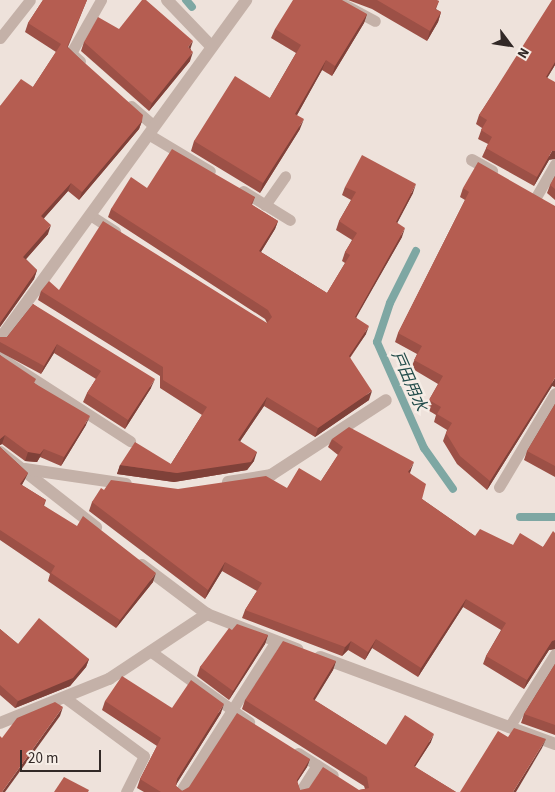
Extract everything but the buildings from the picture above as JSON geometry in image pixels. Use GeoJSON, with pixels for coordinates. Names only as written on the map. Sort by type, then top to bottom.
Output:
{"type":"FeatureCollection","features":[{"type":"Feature","properties":{"kind":"street"},"geometry":{"type":"LineString","coordinates":[[168,0],[211,46]]}},
{"type":"Feature","properties":{"kind":"street"},"geometry":{"type":"LineString","coordinates":[[0,339],[31,304],[90,215],[246,0]]}},
{"type":"Feature","properties":{"kind":"street"},"geometry":{"type":"LineString","coordinates":[[472,160],[504,178]]}},
{"type":"Feature","properties":{"kind":"street"},"geometry":{"type":"LineString","coordinates":[[520,187],[549,204]]}},
{"type":"Feature","properties":{"kind":"street"},"geometry":{"type":"LineString","coordinates":[[213,484],[271,475],[386,400]]}},
{"type":"Feature","properties":{"kind":"street"},"geometry":{"type":"LineString","coordinates":[[0,452],[25,469],[110,538]]}},
{"type":"Feature","properties":{"kind":"street"},"geometry":{"type":"LineString","coordinates":[[25,469],[137,485]]}},
{"type":"Feature","properties":{"kind":"street"},"geometry":{"type":"LineString","coordinates":[[133,557],[207,614],[555,744]]}},
{"type":"Feature","properties":{"kind":"street"},"geometry":{"type":"LineString","coordinates":[[0,724],[109,679],[207,614]]}},
{"type":"Feature","properties":{"kind":"lane"},"geometry":{"type":"LineString","coordinates":[[0,38],[30,0]]}},
{"type":"Feature","properties":{"kind":"lane"},"geometry":{"type":"LineString","coordinates":[[94,73],[71,53],[102,0]]}},
{"type":"Feature","properties":{"kind":"lane"},"geometry":{"type":"LineString","coordinates":[[336,0],[374,21]]}},
{"type":"Feature","properties":{"kind":"lane"},"geometry":{"type":"LineString","coordinates":[[124,100],[151,130],[228,182],[290,220]]}},
{"type":"Feature","properties":{"kind":"lane"},"geometry":{"type":"LineString","coordinates":[[536,196],[555,164]]}},
{"type":"Feature","properties":{"kind":"lane"},"geometry":{"type":"LineString","coordinates":[[265,205],[285,176]]}},
{"type":"Feature","properties":{"kind":"lane"},"geometry":{"type":"LineString","coordinates":[[90,215],[123,236]]}},
{"type":"Feature","properties":{"kind":"lane"},"geometry":{"type":"LineString","coordinates":[[0,357],[130,441]]}},
{"type":"Feature","properties":{"kind":"lane"},"geometry":{"type":"LineString","coordinates":[[499,487],[555,393]]}},
{"type":"Feature","properties":{"kind":"lane"},"geometry":{"type":"LineString","coordinates":[[180,792],[276,641]]}},
{"type":"Feature","properties":{"kind":"lane"},"geometry":{"type":"LineString","coordinates":[[150,651],[231,711],[262,730]]}},
{"type":"Feature","properties":{"kind":"lane"},"geometry":{"type":"LineString","coordinates":[[509,727],[555,654]]}},
{"type":"Feature","properties":{"kind":"lane"},"geometry":{"type":"LineString","coordinates":[[64,698],[144,756],[126,792]]}},
{"type":"Feature","properties":{"kind":"lane"},"geometry":{"type":"LineString","coordinates":[[286,745],[346,783]]}},
{"type":"Feature","properties":{"kind":"lane"},"geometry":{"type":"LineString","coordinates":[[300,792],[317,765]]}},
{"type":"Feature","properties":{"kind":"waterway","name":"戸田用水"},"geometry":{"type":"LineString","coordinates":[[186,0],[192,7]]}},
{"type":"Feature","properties":{"kind":"waterway","name":"戸田用水"},"geometry":{"type":"LineString","coordinates":[[416,251],[390,303],[377,342],[424,448],[453,489]]}},
{"type":"Feature","properties":{"kind":"waterway","name":"戸田用水"},"geometry":{"type":"LineString","coordinates":[[520,517],[555,517]]}}]}
